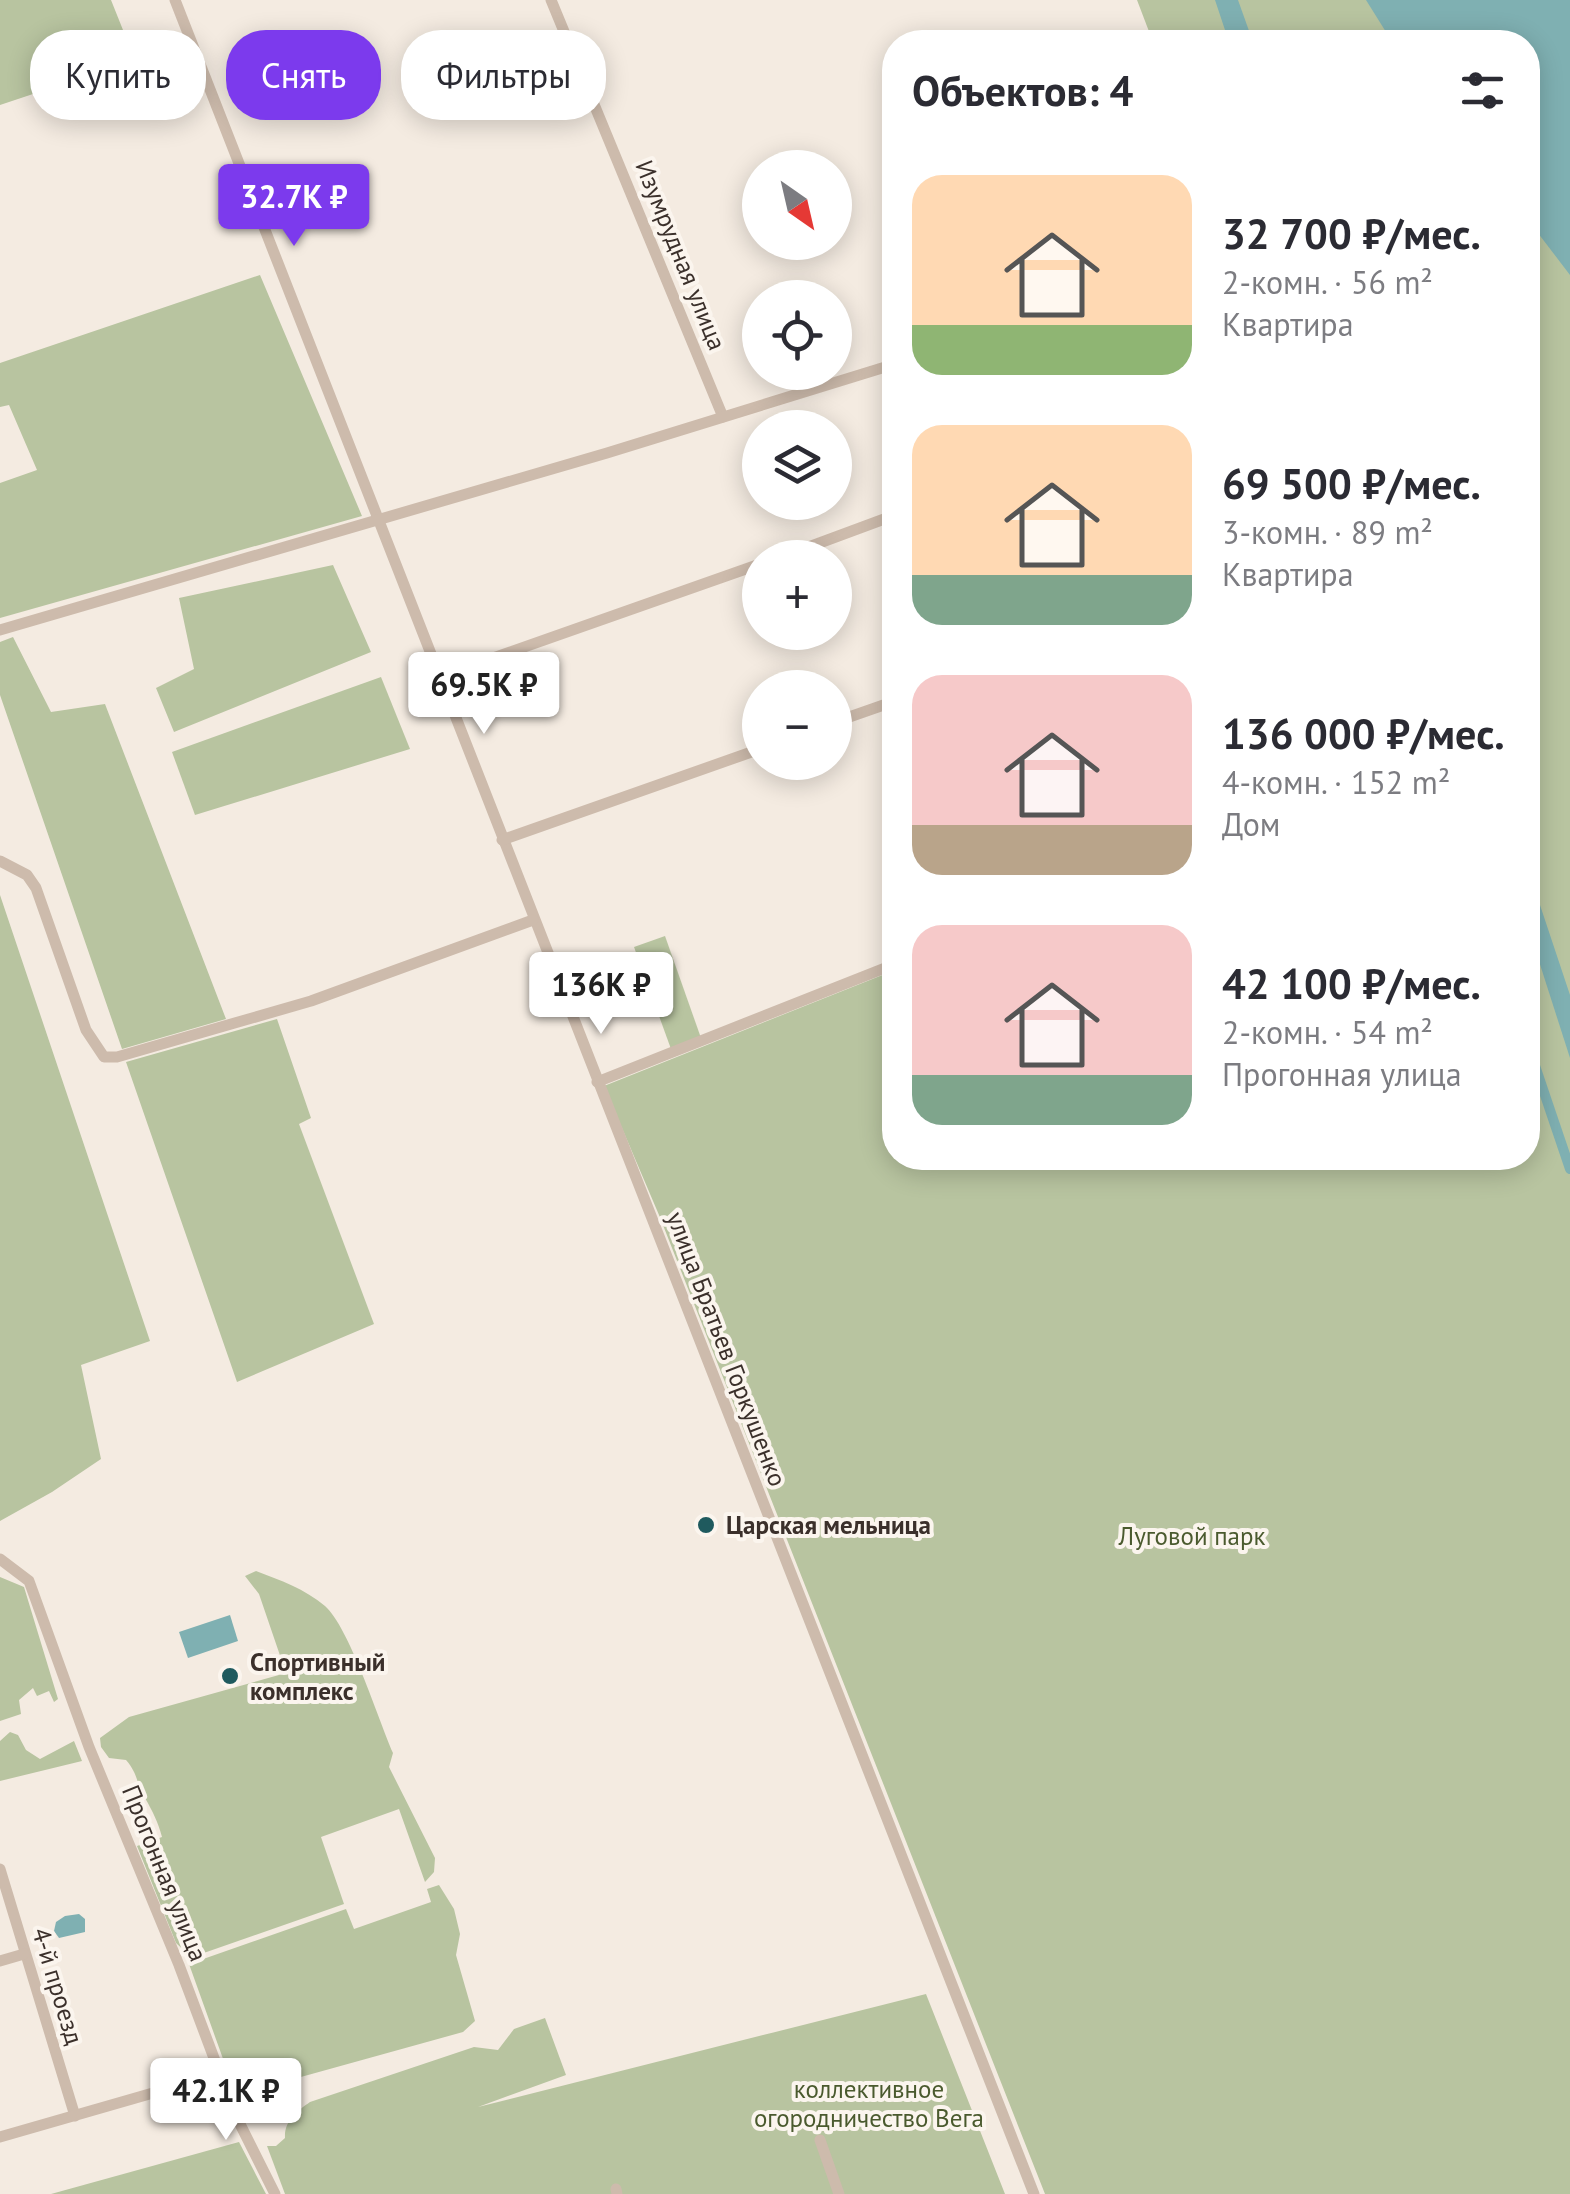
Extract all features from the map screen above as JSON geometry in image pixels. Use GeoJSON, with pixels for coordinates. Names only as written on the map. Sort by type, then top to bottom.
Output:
{"type":"FeatureCollection","features":[{"type":"Feature","properties":{"kind":"street","name":"улица Братьев Горкушенко"},"geometry":{"type":"LineString","coordinates":[[175,0],[1034,2194]]}},
{"type":"Feature","properties":{"kind":"street","name":"Изумрудная улица"},"geometry":{"type":"LineString","coordinates":[[551,0],[722,417]]}},
{"type":"Feature","properties":{"kind":"street"},"geometry":{"type":"LineString","coordinates":[[0,630],[882,368]]}},
{"type":"Feature","properties":{"kind":"street"},"geometry":{"type":"LineString","coordinates":[[828,540],[882,521]]}},
{"type":"Feature","properties":{"kind":"street"},"geometry":{"type":"LineString","coordinates":[[439,677],[742,570]]}},
{"type":"Feature","properties":{"kind":"street"},"geometry":{"type":"LineString","coordinates":[[852,716],[882,706]]}},
{"type":"Feature","properties":{"kind":"street"},"geometry":{"type":"LineString","coordinates":[[502,840],[742,755]]}},
{"type":"Feature","properties":{"kind":"street"},"geometry":{"type":"LineString","coordinates":[[0,861],[27,875],[36,888],[86,1030],[104,1056],[117,1057],[311,1001],[533,920]]}},
{"type":"Feature","properties":{"kind":"street"},"geometry":{"type":"LineString","coordinates":[[597,1082],[882,969]]}},
{"type":"Feature","properties":{"kind":"street","name":"Прогонная улица"},"geometry":{"type":"LineString","coordinates":[[0,1558],[29,1581],[82,1728],[235,2114],[276,2194]]}},
{"type":"Feature","properties":{"kind":"street","name":"4-й проезд"},"geometry":{"type":"LineString","coordinates":[[0,1869],[75,2116]]}},
{"type":"Feature","properties":{"kind":"street"},"geometry":{"type":"LineString","coordinates":[[0,1961],[24,1954]]}},
{"type":"Feature","properties":{"kind":"street"},"geometry":{"type":"LineString","coordinates":[[0,2137],[220,2074]]}},
{"type":"Feature","properties":{"kind":"street"},"geometry":{"type":"LineString","coordinates":[[820,2140],[838,2194]]}},
{"type":"Feature","properties":{"kind":"green space"},"geometry":{"type":"Polygon","coordinates":[[[0,0],[111,0],[123,30],[30,30],[30,95],[0,105],[0,0]]]}},
{"type":"Feature","properties":{"kind":"green space","name":"Луговой парк"},"geometry":{"type":"Polygon","coordinates":[[[1137,0],[1570,0],[1570,2194],[1045,2194],[659,1215],[604,1086],[882,975],[882,1170],[1540,1170],[1540,30],[1148,30],[1137,0]]]}},
{"type":"Feature","properties":{"kind":"green space"},"geometry":{"type":"Polygon","coordinates":[[[260,275],[362,516],[0,618],[0,483],[37,470],[9,405],[0,407],[0,363],[260,275]]]}},
{"type":"Feature","properties":{"kind":"green space"},"geometry":{"type":"Polygon","coordinates":[[[333,565],[371,652],[174,732],[156,688],[194,669],[179,598],[333,565]]]}},
{"type":"Feature","properties":{"kind":"green space"},"geometry":{"type":"Polygon","coordinates":[[[13,637],[51,712],[105,704],[226,1019],[122,1049],[0,695],[0,642],[13,637]]]}},
{"type":"Feature","properties":{"kind":"green space"},"geometry":{"type":"Polygon","coordinates":[[[381,677],[410,749],[195,815],[172,752],[381,677]]]}},
{"type":"Feature","properties":{"kind":"green space"},"geometry":{"type":"Polygon","coordinates":[[[0,895],[150,1341],[81,1365],[101,1459],[0,1521],[0,895]]]}},
{"type":"Feature","properties":{"kind":"green space"},"geometry":{"type":"Polygon","coordinates":[[[665,936],[701,1038],[671,1049],[634,947],[665,936]]]}},
{"type":"Feature","properties":{"kind":"green space"},"geometry":{"type":"Polygon","coordinates":[[[277,1019],[311,1118],[299,1124],[374,1324],[237,1382],[126,1062],[277,1019]]]}},
{"type":"Feature","properties":{"kind":"green space"},"geometry":{"type":"Polygon","coordinates":[[[256,1571],[325,1606],[344,1633],[393,1753],[389,1767],[435,1858],[434,1872],[425,1882],[399,1809],[321,1837],[344,1904],[189,1955],[176,1943],[137,1846],[162,1837],[157,1822],[130,1765],[126,1760],[109,1758],[100,1738],[129,1717],[286,1673],[259,1594],[245,1576],[256,1571]]]}},
{"type":"Feature","properties":{"kind":"green space"},"geometry":{"type":"Polygon","coordinates":[[[0,1577],[24,1587],[58,1699],[54,1702],[49,1691],[37,1696],[33,1688],[19,1700],[21,1714],[0,1721],[0,1577]]]}},
{"type":"Feature","properties":{"kind":"green space"},"geometry":{"type":"Polygon","coordinates":[[[10,1732],[18,1735],[26,1750],[40,1759],[74,1741],[82,1761],[0,1781],[0,1741],[10,1732]]]}},
{"type":"Feature","properties":{"kind":"green space"},"geometry":{"type":"Polygon","coordinates":[[[439,1885],[454,1909],[460,1934],[456,1955],[475,2021],[463,2032],[236,2095],[189,1964],[346,1909],[354,1929],[431,1902],[427,1889],[439,1885]]]}},
{"type":"Feature","properties":{"kind":"green space","name":"коллективное огородничество Вега"},"geometry":{"type":"Polygon","coordinates":[[[926,1994],[1005,2194],[285,2194],[267,2146],[276,2146],[285,2138],[289,2122],[310,2102],[474,2047],[498,2050],[514,2029],[545,2018],[566,2075],[478,2107],[926,1994]]]}},
{"type":"Feature","properties":{"kind":"green space"},"geometry":{"type":"Polygon","coordinates":[[[239,2142],[266,2194],[51,2194],[239,2142]]]}},
{"type":"Feature","properties":{"kind":"water"},"geometry":{"type":"Polygon","coordinates":[[[1215,0],[1238,0],[1249,30],[1225,30],[1215,0]]]}},
{"type":"Feature","properties":{"kind":"water"},"geometry":{"type":"Polygon","coordinates":[[[1366,0],[1570,0],[1570,275],[1540,236],[1540,30],[1385,30],[1366,0]]]}},
{"type":"Feature","properties":{"kind":"water"},"geometry":{"type":"Polygon","coordinates":[[[1540,905],[1570,995],[1570,1058],[1540,964],[1540,905]]]}},
{"type":"Feature","properties":{"kind":"water"},"geometry":{"type":"Polygon","coordinates":[[[230,1615],[238,1641],[188,1658],[179,1632],[230,1615]]]}},
{"type":"Feature","properties":{"kind":"water"},"geometry":{"type":"Polygon","coordinates":[[[79,1914],[85,1919],[85,1932],[59,1938],[54,1931],[56,1922],[79,1914]]]}},
{"type":"Feature","properties":{"kind":"waterway"},"geometry":{"type":"LineString","coordinates":[[1540,1080],[1570,1169]]}},
{"type":"Feature","properties":{"kind":"place","name":"Царская мельница"},"geometry":{"type":"Point","coordinates":[706,1525]}},
{"type":"Feature","properties":{"kind":"place","name":"Спортивный комплекс"},"geometry":{"type":"Point","coordinates":[230,1676]}}]}
